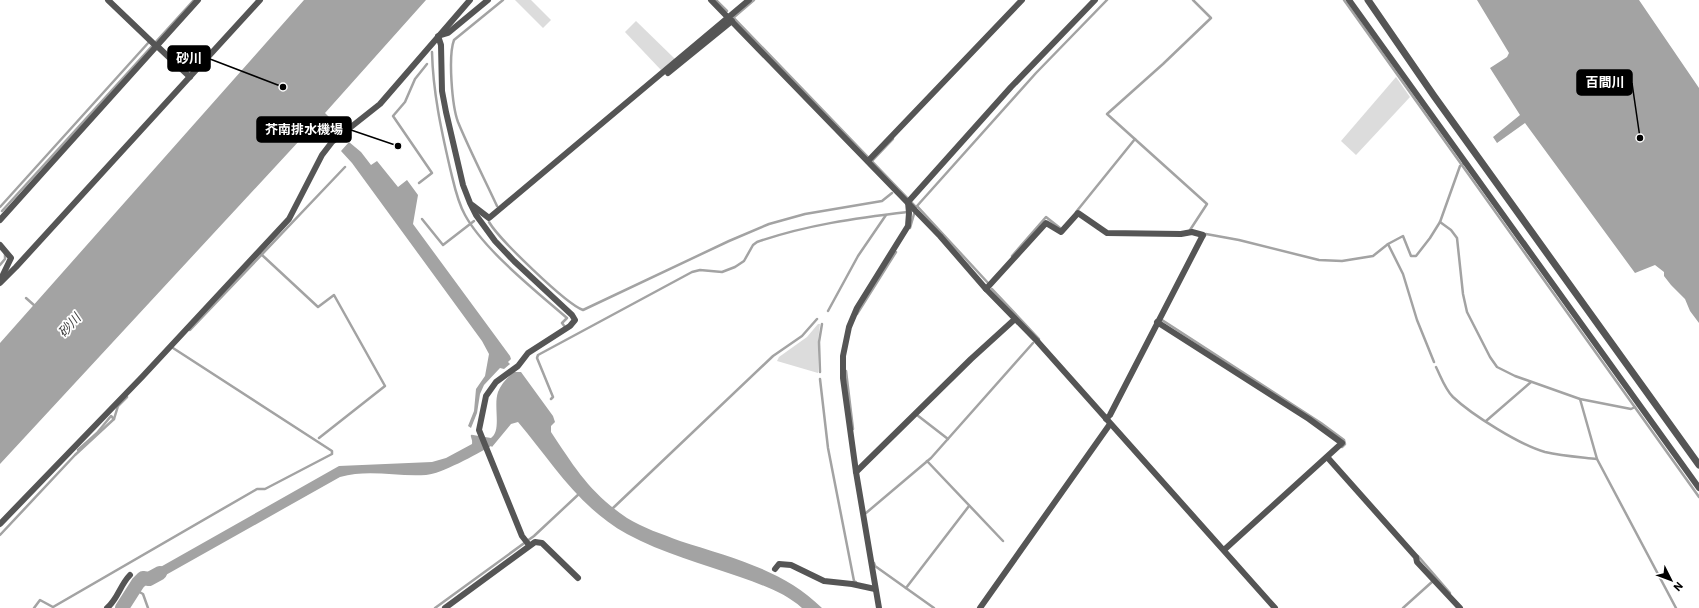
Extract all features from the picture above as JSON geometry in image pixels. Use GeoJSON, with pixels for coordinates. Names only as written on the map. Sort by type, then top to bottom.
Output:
{"type":"FeatureCollection","features":[{"type":"Feature","properties":{"kind":"street"},"geometry":{"type":"LineString","coordinates":[[108,0],[190,77]]}},
{"type":"Feature","properties":{"kind":"street"},"geometry":{"type":"LineString","coordinates":[[0,220],[198,0]]}},
{"type":"Feature","properties":{"kind":"street"},"geometry":{"type":"LineString","coordinates":[[0,282],[16,267],[260,0]]}},
{"type":"Feature","properties":{"kind":"street"},"geometry":{"type":"LineString","coordinates":[[0,524],[142,377],[289,219],[322,155],[332,142],[380,104],[470,0]]}},
{"type":"Feature","properties":{"kind":"street"},"geometry":{"type":"LineString","coordinates":[[438,36],[448,33],[488,0]]}},
{"type":"Feature","properties":{"kind":"street"},"geometry":{"type":"LineString","coordinates":[[711,0],[909,201],[958,255],[986,289],[1108,419],[1275,608]]}},
{"type":"Feature","properties":{"kind":"street"},"geometry":{"type":"LineString","coordinates":[[668,73],[730,19],[748,0]]}},
{"type":"Feature","properties":{"kind":"street"},"geometry":{"type":"LineString","coordinates":[[869,159],[1022,0]]}},
{"type":"Feature","properties":{"kind":"street"},"geometry":{"type":"LineString","coordinates":[[879,608],[874,589],[858,471],[843,378],[844,347],[849,327],[857,308],[908,226],[909,201],[1011,87],[1095,0]]}},
{"type":"Feature","properties":{"kind":"street"},"geometry":{"type":"LineString","coordinates":[[1349,0],[1699,488]]}},
{"type":"Feature","properties":{"kind":"street"},"geometry":{"type":"LineString","coordinates":[[1368,0],[1438,103],[1699,465]]}},
{"type":"Feature","properties":{"kind":"street"},"geometry":{"type":"LineString","coordinates":[[470,203],[483,215],[489,218],[730,19]]}},
{"type":"Feature","properties":{"kind":"street"},"geometry":{"type":"LineString","coordinates":[[438,36],[442,45],[442,85],[446,112],[463,185],[470,203],[476,215],[495,241],[514,261],[572,315],[575,320],[570,326],[528,353],[514,368],[493,385],[486,396],[479,430],[524,538],[529,545]]}},
{"type":"Feature","properties":{"kind":"street"},"geometry":{"type":"LineString","coordinates":[[980,608],[1108,419],[1203,235],[1192,232],[1181,234],[1107,233],[1078,213],[1061,232],[1046,223],[986,289]]}},
{"type":"Feature","properties":{"kind":"street"},"geometry":{"type":"LineString","coordinates":[[0,245],[11,258],[0,282]]}},
{"type":"Feature","properties":{"kind":"street"},"geometry":{"type":"LineString","coordinates":[[858,471],[971,359],[1015,319]]}},
{"type":"Feature","properties":{"kind":"street"},"geometry":{"type":"LineString","coordinates":[[1157,322],[1329,432],[1342,444],[1224,550]]}},
{"type":"Feature","properties":{"kind":"street"},"geometry":{"type":"LineString","coordinates":[[1328,458],[1416,557],[1417,562],[1460,608]]}},
{"type":"Feature","properties":{"kind":"street"},"geometry":{"type":"LineString","coordinates":[[445,608],[535,542],[542,543],[578,578]]}},
{"type":"Feature","properties":{"kind":"street"},"geometry":{"type":"LineString","coordinates":[[775,569],[779,564],[791,565],[824,581],[852,584],[874,589]]}},
{"type":"Feature","properties":{"kind":"street"},"geometry":{"type":"LineString","coordinates":[[107,608],[115,601],[130,575]]}},
{"type":"Feature","properties":{"kind":"shaded area"},"geometry":{"type":"Polygon","coordinates":[[[515,0],[531,0],[551,20],[543,28],[515,0]]]}},
{"type":"Feature","properties":{"kind":"shaded area"},"geometry":{"type":"Polygon","coordinates":[[[636,21],[675,59],[661,70],[625,32],[636,21]]]}},
{"type":"Feature","properties":{"kind":"shaded area"},"geometry":{"type":"Polygon","coordinates":[[[1396,77],[1410,97],[1356,155],[1341,141],[1396,77]]]}},
{"type":"Feature","properties":{"kind":"shaded area"},"geometry":{"type":"Polygon","coordinates":[[[818,324],[820,324],[818,341],[818,373],[777,361],[779,357],[807,337],[818,324]]]}},
{"type":"Feature","properties":{"kind":"water"},"geometry":{"type":"Polygon","coordinates":[[[304,0],[426,0],[325,113],[333,121],[321,135],[312,127],[0,464],[0,343],[304,0]]]}},
{"type":"Feature","properties":{"kind":"water"},"geometry":{"type":"Polygon","coordinates":[[[1477,0],[1639,0],[1699,88],[1699,323],[1690,311],[1685,299],[1664,276],[1664,272],[1655,265],[1635,273],[1525,123],[1497,143],[1493,137],[1520,115],[1490,68],[1507,57],[1509,53],[1477,0]]]}},
{"type":"Feature","properties":{"kind":"water"},"geometry":{"type":"Polygon","coordinates":[[[349,142],[361,152],[371,165],[377,161],[398,187],[407,180],[418,195],[413,224],[510,356],[511,359],[508,362],[510,364],[504,369],[500,368],[484,385],[480,394],[477,413],[471,428],[468,426],[474,411],[476,389],[485,376],[489,354],[482,341],[352,163],[341,151],[349,142]]]}},
{"type":"Feature","properties":{"kind":"water"},"geometry":{"type":"Polygon","coordinates":[[[514,372],[521,372],[553,416],[555,422],[551,426],[551,432],[584,479],[614,509],[633,522],[653,531],[737,559],[773,574],[790,583],[822,608],[802,608],[780,593],[765,586],[668,553],[627,534],[594,511],[580,497],[518,422],[511,424],[492,447],[491,446],[459,463],[433,474],[415,475],[372,473],[340,477],[148,585],[141,578],[339,466],[432,462],[446,458],[472,444],[473,435],[491,438],[494,435],[497,424],[496,404],[498,392],[505,381],[514,372]]]}},
{"type":"Feature","properties":{"kind":"waterway"},"geometry":{"type":"LineString","coordinates":[[2,211],[194,0]]}},
{"type":"Feature","properties":{"kind":"waterway"},"geometry":{"type":"LineString","coordinates":[[497,206],[458,122],[454,105],[451,57],[454,40],[503,0]]}},
{"type":"Feature","properties":{"kind":"waterway"},"geometry":{"type":"LineString","coordinates":[[716,0],[727,11]]}},
{"type":"Feature","properties":{"kind":"waterway"},"geometry":{"type":"LineString","coordinates":[[733,18],[754,0]]}},
{"type":"Feature","properties":{"kind":"waterway"},"geometry":{"type":"LineString","coordinates":[[989,284],[917,206],[1036,73],[1107,0]]}},
{"type":"Feature","properties":{"kind":"waterway"},"geometry":{"type":"LineString","coordinates":[[1190,230],[1207,204],[1107,114],[1163,64],[1211,18],[1193,0]]}},
{"type":"Feature","properties":{"kind":"waterway"},"geometry":{"type":"LineString","coordinates":[[1344,0],[1699,497]]}},
{"type":"Feature","properties":{"kind":"waterway"},"geometry":{"type":"LineString","coordinates":[[732,16],[916,207]]}},
{"type":"Feature","properties":{"kind":"waterway"},"geometry":{"type":"LineString","coordinates":[[0,207],[149,42]]}},
{"type":"Feature","properties":{"kind":"waterway"},"geometry":{"type":"LineString","coordinates":[[432,52],[434,82],[441,125],[454,186],[462,210],[474,228],[498,256],[567,318],[562,323],[565,327]]}},
{"type":"Feature","properties":{"kind":"waterway"},"geometry":{"type":"LineString","coordinates":[[419,183],[432,173],[393,116],[405,102],[415,79],[427,64]]}},
{"type":"Feature","properties":{"kind":"waterway"},"geometry":{"type":"LineString","coordinates":[[872,161],[893,139]]}},
{"type":"Feature","properties":{"kind":"waterway"},"geometry":{"type":"LineString","coordinates":[[1076,212],[1135,139]]}},
{"type":"Feature","properties":{"kind":"waterway"},"geometry":{"type":"LineString","coordinates":[[1204,237],[1206,234],[1239,240],[1319,260],[1342,261],[1373,256],[1388,244],[1403,236],[1411,256],[1416,256],[1440,222],[1460,166],[1463,164]]}},
{"type":"Feature","properties":{"kind":"waterway"},"geometry":{"type":"LineString","coordinates":[[190,330],[345,167]]}},
{"type":"Feature","properties":{"kind":"waterway"},"geometry":{"type":"LineString","coordinates":[[489,222],[533,270],[574,305],[583,310],[729,241],[769,224],[805,214],[882,201],[892,193]]}},
{"type":"Feature","properties":{"kind":"waterway"},"geometry":{"type":"LineString","coordinates":[[551,399],[553,397],[537,358],[538,355],[692,272],[700,270],[722,272],[735,267],[744,261],[753,245],[757,242],[775,236],[831,223],[908,212]]}},
{"type":"Feature","properties":{"kind":"waterway"},"geometry":{"type":"LineString","coordinates":[[910,228],[914,214]]}},
{"type":"Feature","properties":{"kind":"waterway"},"geometry":{"type":"LineString","coordinates":[[828,311],[858,256],[886,215]]}},
{"type":"Feature","properties":{"kind":"waterway"},"geometry":{"type":"LineString","coordinates":[[1012,256],[1046,217],[1060,228]]}},
{"type":"Feature","properties":{"kind":"waterway"},"geometry":{"type":"LineString","coordinates":[[422,219],[443,245],[474,221]]}},
{"type":"Feature","properties":{"kind":"waterway"},"geometry":{"type":"LineString","coordinates":[[1440,222],[1451,230],[1457,238],[1463,294],[1467,312],[1490,357],[1497,367],[1515,376],[1580,399],[1631,409],[1635,407]]}},
{"type":"Feature","properties":{"kind":"waterway"},"geometry":{"type":"LineString","coordinates":[[1388,244],[1403,274],[1417,320],[1434,362]]}},
{"type":"Feature","properties":{"kind":"waterway"},"geometry":{"type":"LineString","coordinates":[[857,314],[896,252]]}},
{"type":"Feature","properties":{"kind":"waterway"},"geometry":{"type":"LineString","coordinates":[[0,265],[5,259],[5,253]]}},
{"type":"Feature","properties":{"kind":"waterway"},"geometry":{"type":"LineString","coordinates":[[261,254],[318,307],[334,295],[385,386],[319,438]]}},
{"type":"Feature","properties":{"kind":"waterway"},"geometry":{"type":"LineString","coordinates":[[992,289],[1039,339]]}},
{"type":"Feature","properties":{"kind":"waterway"},"geometry":{"type":"LineString","coordinates":[[26,298],[35,306]]}},
{"type":"Feature","properties":{"kind":"waterway"},"geometry":{"type":"LineString","coordinates":[[612,509],[773,356],[802,336],[817,319]]}},
{"type":"Feature","properties":{"kind":"waterway"},"geometry":{"type":"LineString","coordinates":[[1162,320],[1321,423],[1344,440],[1345,444],[1342,447]]}},
{"type":"Feature","properties":{"kind":"waterway"},"geometry":{"type":"LineString","coordinates":[[820,372],[819,342],[822,324]]}},
{"type":"Feature","properties":{"kind":"waterway"},"geometry":{"type":"LineString","coordinates":[[866,513],[931,458],[1033,343]]}},
{"type":"Feature","properties":{"kind":"waterway"},"geometry":{"type":"LineString","coordinates":[[34,608],[40,600],[53,607],[257,489],[265,489],[332,454],[332,451],[173,348]]}},
{"type":"Feature","properties":{"kind":"waterway"},"geometry":{"type":"LineString","coordinates":[[1436,367],[1445,387],[1450,394],[1461,404],[1497,429],[1523,443],[1545,452],[1597,459]]}},
{"type":"Feature","properties":{"kind":"waterway"},"geometry":{"type":"LineString","coordinates":[[846,371],[853,429]]}},
{"type":"Feature","properties":{"kind":"waterway"},"geometry":{"type":"LineString","coordinates":[[820,379],[828,448],[854,581],[856,582]]}},
{"type":"Feature","properties":{"kind":"waterway"},"geometry":{"type":"LineString","coordinates":[[1486,421],[1531,382]]}},
{"type":"Feature","properties":{"kind":"waterway"},"geometry":{"type":"LineString","coordinates":[[0,535],[75,455],[114,419],[118,406],[127,397]]}},
{"type":"Feature","properties":{"kind":"waterway"},"geometry":{"type":"LineString","coordinates":[[1580,399],[1597,459],[1676,608]]}},
{"type":"Feature","properties":{"kind":"waterway"},"geometry":{"type":"LineString","coordinates":[[917,415],[948,439]]}},
{"type":"Feature","properties":{"kind":"waterway"},"geometry":{"type":"LineString","coordinates":[[78,450],[97,433],[111,416],[114,419]]}},
{"type":"Feature","properties":{"kind":"waterway"},"geometry":{"type":"LineString","coordinates":[[472,436],[474,443]]}},
{"type":"Feature","properties":{"kind":"waterway"},"geometry":{"type":"LineString","coordinates":[[927,461],[1003,541]]}},
{"type":"Feature","properties":{"kind":"waterway"},"geometry":{"type":"LineString","coordinates":[[435,608],[534,536],[580,493]]}},
{"type":"Feature","properties":{"kind":"waterway"},"geometry":{"type":"LineString","coordinates":[[906,588],[969,506]]}},
{"type":"Feature","properties":{"kind":"waterway"},"geometry":{"type":"LineString","coordinates":[[1418,556],[1450,593]]}},
{"type":"Feature","properties":{"kind":"waterway"},"geometry":{"type":"LineString","coordinates":[[874,563],[875,566],[934,608]]}},
{"type":"Feature","properties":{"kind":"waterway"},"geometry":{"type":"LineString","coordinates":[[122,608],[138,583],[143,578],[149,579],[160,573]]}},
{"type":"Feature","properties":{"kind":"waterway"},"geometry":{"type":"LineString","coordinates":[[1403,608],[1433,581]]}},
{"type":"Feature","properties":{"kind":"waterway"},"geometry":{"type":"LineString","coordinates":[[134,589],[143,594],[148,608]]}},
{"type":"Feature","properties":{"kind":"place","name":"砂川"},"geometry":{"type":"Point","coordinates":[283,87]}},
{"type":"Feature","properties":{"kind":"place","name":"百間川"},"geometry":{"type":"Point","coordinates":[1640,138]}},
{"type":"Feature","properties":{"kind":"place","name":"芥南排水機場"},"geometry":{"type":"Point","coordinates":[398,146]}}]}
